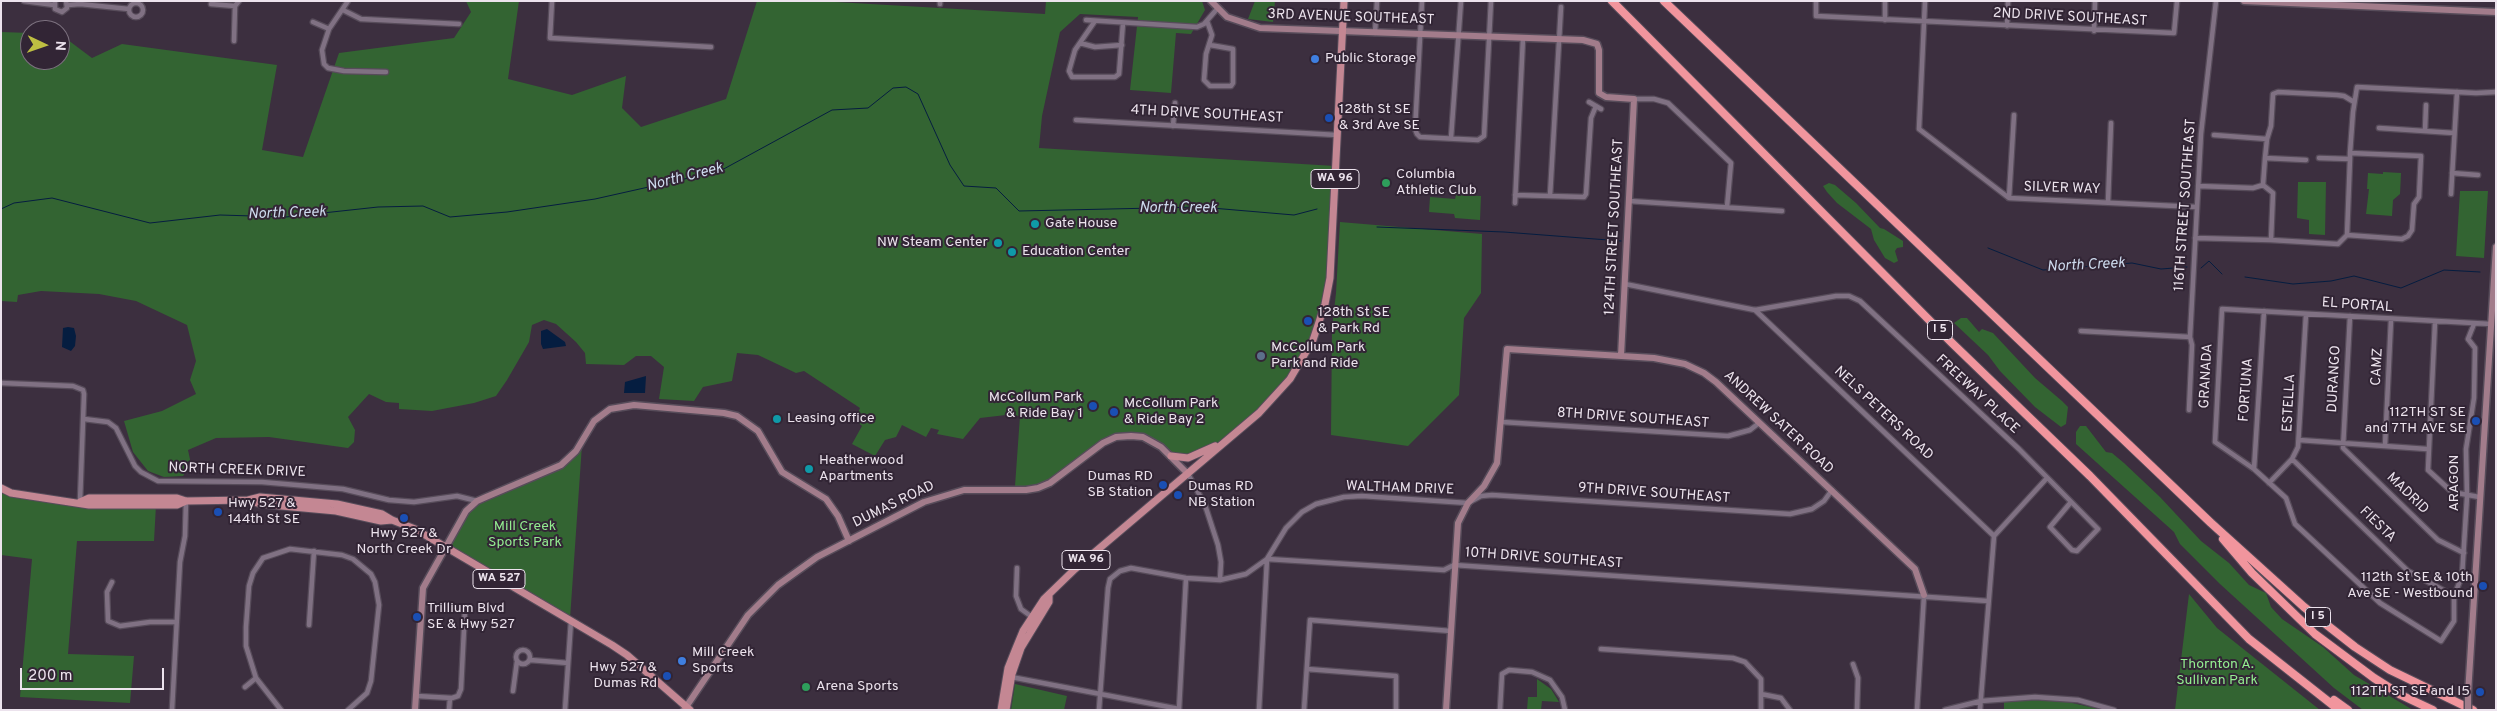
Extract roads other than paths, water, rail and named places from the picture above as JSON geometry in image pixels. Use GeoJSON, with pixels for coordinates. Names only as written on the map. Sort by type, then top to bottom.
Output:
{"type":"FeatureCollection","features":[{"type":"Feature","properties":{"kind":"highway","name":"I 5"},"geometry":{"type":"LineString","coordinates":[[1610,1],[1952,343],[2090,476],[2249,639],[2339,710]]}},
{"type":"Feature","properties":{"kind":"highway","name":"I 5"},"geometry":{"type":"LineString","coordinates":[[1664,1],[2196,509],[2304,607],[2355,647],[2390,670],[2473,710]]}},
{"type":"Feature","properties":{"kind":"highway"},"geometry":{"type":"LineString","coordinates":[[2196,509],[2252,573],[2315,634],[2374,678],[2433,710]]}},
{"type":"Feature","properties":{"kind":"highway"},"geometry":{"type":"LineString","coordinates":[[2249,639],[2348,710]]}},
{"type":"Feature","properties":{"kind":"main road","name":"WA 96"},"geometry":{"type":"LineString","coordinates":[[1001,710],[1008,668],[1032,617],[1044,599],[1075,569],[1259,413],[1290,379],[1304,358],[1320,321],[1330,278],[1342,1]]}},
{"type":"Feature","properties":{"kind":"main road"},"geometry":{"type":"LineString","coordinates":[[1171,456],[1180,459],[1190,458],[1226,440]]}},
{"type":"Feature","properties":{"kind":"main road"},"geometry":{"type":"LineString","coordinates":[[1,488],[11,493]]}},
{"type":"Feature","properties":{"kind":"main road","name":"WA 527"},"geometry":{"type":"LineString","coordinates":[[1,494],[11,493],[60,502],[80,502],[89,505],[170,505],[186,501],[248,500],[260,504],[336,511],[380,521],[392,520],[415,528],[627,655],[686,709]]}},
{"type":"Feature","properties":{"kind":"main road","name":"WA 96"},"geometry":{"type":"LineString","coordinates":[[1006,710],[1011,677],[1021,648],[1049,602],[1049,596]]}},
{"type":"Feature","properties":{"kind":"street"},"geometry":{"type":"LineString","coordinates":[[24,1],[55,3],[56,9],[62,12],[67,3],[130,10]]}},
{"type":"Feature","properties":{"kind":"street"},"geometry":{"type":"LineString","coordinates":[[348,1],[329,30],[322,50],[322,58],[328,68],[344,71],[386,72]]}},
{"type":"Feature","properties":{"kind":"street"},"geometry":{"type":"LineString","coordinates":[[552,1],[550,38],[711,47]]}},
{"type":"Feature","properties":{"kind":"street"},"geometry":{"type":"LineString","coordinates":[[1086,20],[1197,27],[1207,21],[1217,9],[1211,1]]}},
{"type":"Feature","properties":{"kind":"street"},"geometry":{"type":"LineString","coordinates":[[1376,33],[1377,1]]}},
{"type":"Feature","properties":{"kind":"street"},"geometry":{"type":"LineString","coordinates":[[1422,1],[1415,129],[1417,134],[1420,137],[1478,140],[1484,136],[1491,1]]}},
{"type":"Feature","properties":{"kind":"street"},"geometry":{"type":"LineString","coordinates":[[1451,138],[1461,1]]}},
{"type":"Feature","properties":{"kind":"street","name":"2ND DRIVE SOUTHEAST"},"geometry":{"type":"LineString","coordinates":[[1816,1],[1816,16],[2094,31],[2174,33],[2177,1]]}},
{"type":"Feature","properties":{"kind":"street"},"geometry":{"type":"LineString","coordinates":[[1884,20],[1885,1]]}},
{"type":"Feature","properties":{"kind":"street"},"geometry":{"type":"LineString","coordinates":[[1924,22],[1925,1]]}},
{"type":"Feature","properties":{"kind":"street"},"geometry":{"type":"LineString","coordinates":[[2007,26],[2008,1]]}},
{"type":"Feature","properties":{"kind":"street"},"geometry":{"type":"LineString","coordinates":[[2094,31],[2095,1]]}},
{"type":"Feature","properties":{"kind":"street","name":"116TH STREET SOUTHEAST"},"geometry":{"type":"LineString","coordinates":[[2188,410],[2201,134],[2216,1]]}},
{"type":"Feature","properties":{"kind":"street"},"geometry":{"type":"LineString","coordinates":[[2244,1],[2412,5],[2496,12]]}},
{"type":"Feature","properties":{"kind":"street"},"geometry":{"type":"LineString","coordinates":[[211,4],[237,4],[234,41]]}},
{"type":"Feature","properties":{"kind":"street"},"geometry":{"type":"LineString","coordinates":[[1550,196],[1561,7]]}},
{"type":"Feature","properties":{"kind":"street","name":"3RD AVENUE SOUTHEAST"},"geometry":{"type":"LineString","coordinates":[[1217,9],[1238,22],[1260,28],[1341,33],[1420,32],[1592,42],[1597,44],[1599,50],[1598,93],[1606,98],[1634,99]]}},
{"type":"Feature","properties":{"kind":"street"},"geometry":{"type":"LineString","coordinates":[[343,10],[361,19],[459,24]]}},
{"type":"Feature","properties":{"kind":"street"},"geometry":{"type":"LineString","coordinates":[[1095,21],[1075,50],[1069,71],[1072,77],[1115,77],[1119,74],[1123,23]]}},
{"type":"Feature","properties":{"kind":"street"},"geometry":{"type":"LineString","coordinates":[[1207,21],[1212,35],[1206,54],[1204,80],[1210,86],[1230,86],[1233,83],[1233,49],[1210,45]]}},
{"type":"Feature","properties":{"kind":"street"},"geometry":{"type":"LineString","coordinates":[[313,22],[329,30]]}},
{"type":"Feature","properties":{"kind":"street","name":"SILVER WAY"},"geometry":{"type":"LineString","coordinates":[[1924,22],[1919,130],[2009,198],[2197,207]]}},
{"type":"Feature","properties":{"kind":"street"},"geometry":{"type":"LineString","coordinates":[[1515,204],[1524,38]]}},
{"type":"Feature","properties":{"kind":"street"},"geometry":{"type":"LineString","coordinates":[[1080,43],[1095,47],[1122,45]]}},
{"type":"Feature","properties":{"kind":"street"},"geometry":{"type":"LineString","coordinates":[[2195,238],[2338,244],[2347,235],[2350,153],[2357,87],[2496,92]]}},
{"type":"Feature","properties":{"kind":"street"},"geometry":{"type":"LineString","coordinates":[[2263,185],[2267,139],[2272,126],[2273,94],[2278,92],[2344,96],[2354,102]]}},
{"type":"Feature","properties":{"kind":"street"},"geometry":{"type":"LineString","coordinates":[[2451,194],[2457,92]]}},
{"type":"Feature","properties":{"kind":"street"},"geometry":{"type":"LineString","coordinates":[[1634,99],[1654,99],[1668,103],[1731,164],[1727,207]]}},
{"type":"Feature","properties":{"kind":"street","name":"124TH STREET SOUTHEAST"},"geometry":{"type":"LineString","coordinates":[[1621,356],[1634,99]]}},
{"type":"Feature","properties":{"kind":"street"},"geometry":{"type":"LineString","coordinates":[[1589,102],[1601,108]]}},
{"type":"Feature","properties":{"kind":"street"},"geometry":{"type":"LineString","coordinates":[[1174,126],[1175,103]]}},
{"type":"Feature","properties":{"kind":"street"},"geometry":{"type":"LineString","coordinates":[[2425,131],[2426,105]]}},
{"type":"Feature","properties":{"kind":"street"},"geometry":{"type":"LineString","coordinates":[[1515,195],[1580,198],[1586,194],[1592,118],[1596,106]]}},
{"type":"Feature","properties":{"kind":"street"},"geometry":{"type":"LineString","coordinates":[[2009,198],[2014,115]]}},
{"type":"Feature","properties":{"kind":"street","name":"4TH DRIVE SOUTHEAST"},"geometry":{"type":"LineString","coordinates":[[1076,120],[1337,135]]}},
{"type":"Feature","properties":{"kind":"street"},"geometry":{"type":"LineString","coordinates":[[2108,202],[2111,124]]}},
{"type":"Feature","properties":{"kind":"street"},"geometry":{"type":"LineString","coordinates":[[2379,128],[2454,134]]}},
{"type":"Feature","properties":{"kind":"street"},"geometry":{"type":"LineString","coordinates":[[2214,135],[2267,139]]}},
{"type":"Feature","properties":{"kind":"street"},"geometry":{"type":"LineString","coordinates":[[2347,235],[2402,239],[2408,236],[2412,230],[2414,204],[2419,197],[2421,164],[2421,156],[2350,153]]}},
{"type":"Feature","properties":{"kind":"street"},"geometry":{"type":"LineString","coordinates":[[2265,158],[2306,160]]}},
{"type":"Feature","properties":{"kind":"street"},"geometry":{"type":"LineString","coordinates":[[2319,158],[2350,159]]}},
{"type":"Feature","properties":{"kind":"street"},"geometry":{"type":"LineString","coordinates":[[2452,173],[2478,175]]}},
{"type":"Feature","properties":{"kind":"street"},"geometry":{"type":"LineString","coordinates":[[2198,186],[2253,188],[2263,185]]}},
{"type":"Feature","properties":{"kind":"street"},"geometry":{"type":"LineString","coordinates":[[2263,185],[2273,193],[2271,240]]}},
{"type":"Feature","properties":{"kind":"street"},"geometry":{"type":"LineString","coordinates":[[1629,201],[1782,211]]}},
{"type":"Feature","properties":{"kind":"street"},"geometry":{"type":"LineString","coordinates":[[2468,710],[2479,497],[2492,362],[2491,324],[2496,247]]}},
{"type":"Feature","properties":{"kind":"street","name":"FREEWAY PLACE"},"geometry":{"type":"LineString","coordinates":[[1625,284],[1755,310],[1836,296],[1849,296],[1860,301],[2047,478],[2071,502],[2098,529],[2077,550],[2072,550],[2050,527],[2071,502]]}},
{"type":"Feature","properties":{"kind":"street","name":"EL PORTAL"},"geometry":{"type":"LineString","coordinates":[[2222,309],[2392,320],[2491,324]]}},
{"type":"Feature","properties":{"kind":"street","name":"GRANADA"},"geometry":{"type":"LineString","coordinates":[[2222,309],[2214,439],[2216,444],[2254,469]]}},
{"type":"Feature","properties":{"kind":"street","name":"NELS PETERS ROAD"},"geometry":{"type":"LineString","coordinates":[[1755,310],[1994,536]]}},
{"type":"Feature","properties":{"kind":"street","name":"FORTUNA"},"geometry":{"type":"LineString","coordinates":[[2254,469],[2264,311]]}},
{"type":"Feature","properties":{"kind":"street","name":"ESTELLA"},"geometry":{"type":"LineString","coordinates":[[2269,484],[2292,459],[2299,440],[2306,314]]}},
{"type":"Feature","properties":{"kind":"street","name":"DURANGO"},"geometry":{"type":"LineString","coordinates":[[2342,443],[2350,316]]}},
{"type":"Feature","properties":{"kind":"street","name":"CAMZ"},"geometry":{"type":"LineString","coordinates":[[2385,446],[2392,320]]}},
{"type":"Feature","properties":{"kind":"street"},"geometry":{"type":"LineString","coordinates":[[2435,322],[2427,465],[2431,474],[2452,492],[2467,497],[2479,497]]}},
{"type":"Feature","properties":{"kind":"street","name":"ARAGON"},"geometry":{"type":"LineString","coordinates":[[2269,484],[2286,498],[2295,524],[2380,603],[2441,641],[2454,621],[2454,596],[2462,576],[2467,497],[2465,462],[2474,398],[2475,362],[2475,348],[2468,339],[2474,324]]}},
{"type":"Feature","properties":{"kind":"street"},"geometry":{"type":"LineString","coordinates":[[2081,331],[2190,337]]}},
{"type":"Feature","properties":{"kind":"street","name":"ANDREW SATER ROAD"},"geometry":{"type":"LineString","coordinates":[[1502,422],[1507,349],[1672,361],[1704,373],[1716,382],[1915,569],[1924,595]]}},
{"type":"Feature","properties":{"kind":"street"},"geometry":{"type":"LineString","coordinates":[[1,383],[73,386],[82,390],[84,419],[80,502]]}},
{"type":"Feature","properties":{"kind":"street"},"geometry":{"type":"LineString","coordinates":[[415,710],[423,588],[466,512],[477,501],[561,465],[576,451],[594,421],[610,409],[634,405],[724,413],[737,416],[758,431],[782,472],[826,499],[838,516],[849,541]]}},
{"type":"Feature","properties":{"kind":"street","name":"NORTH CREEK DRIVE"},"geometry":{"type":"LineString","coordinates":[[84,419],[108,422],[116,428],[135,466],[140,472],[158,481],[262,482],[361,492],[397,501],[414,502],[457,496],[477,501]]}},
{"type":"Feature","properties":{"kind":"street"},"geometry":{"type":"LineString","coordinates":[[1446,710],[1458,523],[1468,503],[1484,486],[1497,463],[1502,422]]}},
{"type":"Feature","properties":{"kind":"street","name":"8TH DRIVE SOUTHEAST"},"geometry":{"type":"LineString","coordinates":[[1502,422],[1728,436],[1750,430],[1760,423]]}},
{"type":"Feature","properties":{"kind":"street","name":"DUMAS ROAD"},"geometry":{"type":"LineString","coordinates":[[686,709],[748,614],[778,585],[816,558],[924,502],[964,490],[1026,490],[1038,488],[1050,483],[1095,448],[1116,437],[1143,437],[1161,447],[1188,474]]}},
{"type":"Feature","properties":{"kind":"street"},"geometry":{"type":"LineString","coordinates":[[2299,440],[2427,449]]}},
{"type":"Feature","properties":{"kind":"street","name":"MADRID"},"geometry":{"type":"LineString","coordinates":[[2342,443],[2347,453],[2438,540],[2464,553]]}},
{"type":"Feature","properties":{"kind":"street","name":"FIESTA"},"geometry":{"type":"LineString","coordinates":[[2292,459],[2408,571],[2454,596]]}},
{"type":"Feature","properties":{"kind":"street"},"geometry":{"type":"LineString","coordinates":[[2254,469],[2269,484]]}},
{"type":"Feature","properties":{"kind":"street"},"geometry":{"type":"LineString","coordinates":[[1188,474],[1204,505],[1218,545],[1221,562],[1220,580]]}},
{"type":"Feature","properties":{"kind":"street"},"geometry":{"type":"LineString","coordinates":[[1980,710],[1994,536],[2047,478]]}},
{"type":"Feature","properties":{"kind":"street","name":"9TH DRIVE SOUTHEAST"},"geometry":{"type":"LineString","coordinates":[[1468,503],[1481,496],[1492,494],[1790,514],[1812,509],[1824,501],[1832,490]]}},
{"type":"Feature","properties":{"kind":"street","name":"WALTHAM DRIVE"},"geometry":{"type":"LineString","coordinates":[[1267,559],[1286,528],[1302,512],[1330,500],[1362,496],[1468,503]]}},
{"type":"Feature","properties":{"kind":"street"},"geometry":{"type":"LineString","coordinates":[[172,710],[180,562],[186,536],[186,501]]}},
{"type":"Feature","properties":{"kind":"street"},"geometry":{"type":"LineString","coordinates":[[281,710],[256,678],[246,646],[249,586],[253,573],[263,558],[290,549],[342,555],[353,559],[371,574],[378,591],[379,605],[371,681],[367,693],[348,710]]}},
{"type":"Feature","properties":{"kind":"street"},"geometry":{"type":"LineString","coordinates":[[309,625],[314,551]]}},
{"type":"Feature","properties":{"kind":"street"},"geometry":{"type":"LineString","coordinates":[[1099,710],[1110,579],[1120,571],[1131,568],[1186,578],[1220,580],[1246,574],[1267,559]]}},
{"type":"Feature","properties":{"kind":"street"},"geometry":{"type":"LineString","coordinates":[[1259,710],[1267,559]]}},
{"type":"Feature","properties":{"kind":"street","name":"10TH DRIVE SOUTHEAST"},"geometry":{"type":"LineString","coordinates":[[1267,559],[1444,570],[1454,565],[1924,595],[1988,601]]}},
{"type":"Feature","properties":{"kind":"street"},"geometry":{"type":"LineString","coordinates":[[1017,568],[1016,596],[1021,609],[1032,617]]}},
{"type":"Feature","properties":{"kind":"street"},"geometry":{"type":"LineString","coordinates":[[1011,677],[1179,709],[1186,578]]}},
{"type":"Feature","properties":{"kind":"street"},"geometry":{"type":"LineString","coordinates":[[112,582],[107,592],[108,621],[120,626],[150,622],[176,622]]}},
{"type":"Feature","properties":{"kind":"street"},"geometry":{"type":"LineString","coordinates":[[1917,710],[1924,595]]}},
{"type":"Feature","properties":{"kind":"street"},"geometry":{"type":"LineString","coordinates":[[417,696],[450,698],[458,696],[461,689],[465,609]]}},
{"type":"Feature","properties":{"kind":"street"},"geometry":{"type":"LineString","coordinates":[[1304,710],[1310,620],[1451,631]]}},
{"type":"Feature","properties":{"kind":"street"},"geometry":{"type":"LineString","coordinates":[[565,710],[570,622]]}},
{"type":"Feature","properties":{"kind":"street"},"geometry":{"type":"LineString","coordinates":[[1602,649],[1733,658],[1744,662],[1754,670],[1761,680],[1761,710]]}},
{"type":"Feature","properties":{"kind":"street"},"geometry":{"type":"LineString","coordinates":[[513,691],[517,661],[516,654],[522,650],[528,653],[530,660]]}},
{"type":"Feature","properties":{"kind":"street"},"geometry":{"type":"LineString","coordinates":[[517,661],[522,665],[530,660],[568,663]]}},
{"type":"Feature","properties":{"kind":"street"},"geometry":{"type":"LineString","coordinates":[[1853,664],[1858,678],[1857,710]]}},
{"type":"Feature","properties":{"kind":"street"},"geometry":{"type":"LineString","coordinates":[[1307,669],[1396,676],[1396,710]]}},
{"type":"Feature","properties":{"kind":"street"},"geometry":{"type":"LineString","coordinates":[[1500,710],[1504,671],[1532,672],[1542,675],[1557,687],[1565,707]]}},
{"type":"Feature","properties":{"kind":"street"},"geometry":{"type":"LineString","coordinates":[[245,687],[256,678]]}},
{"type":"Feature","properties":{"kind":"street"},"geometry":{"type":"LineString","coordinates":[[1761,694],[1781,698],[1790,710]]}},
{"type":"Feature","properties":{"kind":"street"},"geometry":{"type":"LineString","coordinates":[[1945,710],[1981,701],[2018,697],[2058,698],[2114,710]]}},
{"type":"Feature","properties":{"kind":"street"},"geometry":{"type":"LineString","coordinates":[[449,710],[450,698]]}},
{"type":"Feature","properties":{"kind":"water"},"geometry":{"type":"Polygon","coordinates":[[[63,328],[74,328],[76,336],[75,346],[71,351],[62,347],[63,328]]]}},
{"type":"Feature","properties":{"kind":"water"},"geometry":{"type":"Polygon","coordinates":[[[547,329],[565,342],[566,346],[543,349],[541,331],[547,329]]]}},
{"type":"Feature","properties":{"kind":"water"},"geometry":{"type":"Polygon","coordinates":[[[646,376],[645,393],[624,393],[625,382],[646,376]]]}},
{"type":"Feature","properties":{"kind":"waterway","name":"North Creek"},"geometry":{"type":"LineString","coordinates":[[1,209],[14,203],[52,198],[150,223],[220,215],[286,217],[378,207],[423,206],[450,217],[507,212],[595,199],[720,171],[832,110],[868,108],[893,88],[906,87],[918,94],[950,165],[964,186],[996,188],[1019,211],[1200,207],[1294,215],[1317,209]]}},
{"type":"Feature","properties":{"kind":"waterway","name":"North Creek"},"geometry":{"type":"LineString","coordinates":[[1377,227],[1504,232],[1621,241]]}},
{"type":"Feature","properties":{"kind":"waterway","name":"North Creek"},"geometry":{"type":"LineString","coordinates":[[1988,248],[2043,270],[2132,263],[2161,269],[2187,267]]}},
{"type":"Feature","properties":{"kind":"waterway","name":"North Creek"},"geometry":{"type":"LineString","coordinates":[[2201,268],[2209,261],[2222,274]]}},
{"type":"Feature","properties":{"kind":"waterway","name":"North Creek"},"geometry":{"type":"LineString","coordinates":[[2245,277],[2293,284],[2331,281],[2354,276],[2401,288],[2444,270],[2480,272]]}},
{"type":"Feature","properties":{"kind":"place","name":"Public Storage"},"geometry":{"type":"Point","coordinates":[1315,59]}},
{"type":"Feature","properties":{"kind":"place","name":"128th St SE & 3rd Ave SE"},"geometry":{"type":"Point","coordinates":[1329,118]}},
{"type":"Feature","properties":{"kind":"place","name":"Columbia Athletic Club"},"geometry":{"type":"Point","coordinates":[1386,183]}},
{"type":"Feature","properties":{"kind":"place","name":"Gate House"},"geometry":{"type":"Point","coordinates":[1035,224]}},
{"type":"Feature","properties":{"kind":"place","name":"NW Steam Center"},"geometry":{"type":"Point","coordinates":[998,243]}},
{"type":"Feature","properties":{"kind":"place","name":"Education Center"},"geometry":{"type":"Point","coordinates":[1012,252]}},
{"type":"Feature","properties":{"kind":"place","name":"128th St SE & Park Rd"},"geometry":{"type":"Point","coordinates":[1308,321]}},
{"type":"Feature","properties":{"kind":"place","name":"McCollum Park Park and Ride"},"geometry":{"type":"Point","coordinates":[1261,356]}},
{"type":"Feature","properties":{"kind":"place","name":"McCollum Park & Ride Bay 1"},"geometry":{"type":"Point","coordinates":[1093,406]}},
{"type":"Feature","properties":{"kind":"place","name":"McCollum Park & Ride Bay 2"},"geometry":{"type":"Point","coordinates":[1114,412]}},
{"type":"Feature","properties":{"kind":"place","name":"Leasing office"},"geometry":{"type":"Point","coordinates":[777,419]}},
{"type":"Feature","properties":{"kind":"place","name":"112TH ST SE and 7TH AVE SE"},"geometry":{"type":"Point","coordinates":[2476,421]}},
{"type":"Feature","properties":{"kind":"place","name":"Heatherwood Apartments"},"geometry":{"type":"Point","coordinates":[809,469]}},
{"type":"Feature","properties":{"kind":"place","name":"Dumas RD SB Station"},"geometry":{"type":"Point","coordinates":[1163,485]}},
{"type":"Feature","properties":{"kind":"place","name":"Dumas RD NB Station"},"geometry":{"type":"Point","coordinates":[1178,495]}},
{"type":"Feature","properties":{"kind":"place","name":"Hwy 527 & 144th St SE"},"geometry":{"type":"Point","coordinates":[218,512]}},
{"type":"Feature","properties":{"kind":"place","name":"Hwy 527 & North Creek Dr"},"geometry":{"type":"Point","coordinates":[404,518]}},
{"type":"Feature","properties":{"kind":"place","name":"112th St SE & 10th Ave SE - Westbound"},"geometry":{"type":"Point","coordinates":[2483,586]}},
{"type":"Feature","properties":{"kind":"place","name":"Trillium Blvd SE & Hwy 527"},"geometry":{"type":"Point","coordinates":[417,617]}},
{"type":"Feature","properties":{"kind":"place","name":"Mill Creek Sports"},"geometry":{"type":"Point","coordinates":[682,661]}},
{"type":"Feature","properties":{"kind":"place","name":"Hwy 527 & Dumas Rd"},"geometry":{"type":"Point","coordinates":[667,676]}},
{"type":"Feature","properties":{"kind":"place","name":"Arena Sports"},"geometry":{"type":"Point","coordinates":[806,687]}},
{"type":"Feature","properties":{"kind":"place","name":"112TH ST SE and I5"},"geometry":{"type":"Point","coordinates":[2480,692]}},
{"type":"Feature","properties":{"kind":"park label","name":"Mill Creek Sports Park"},"geometry":{"type":"Point","coordinates":[525,536]}},
{"type":"Feature","properties":{"kind":"park label","name":"Thornton A. Sullivan Park"},"geometry":{"type":"Point","coordinates":[2217,674]}}]}
